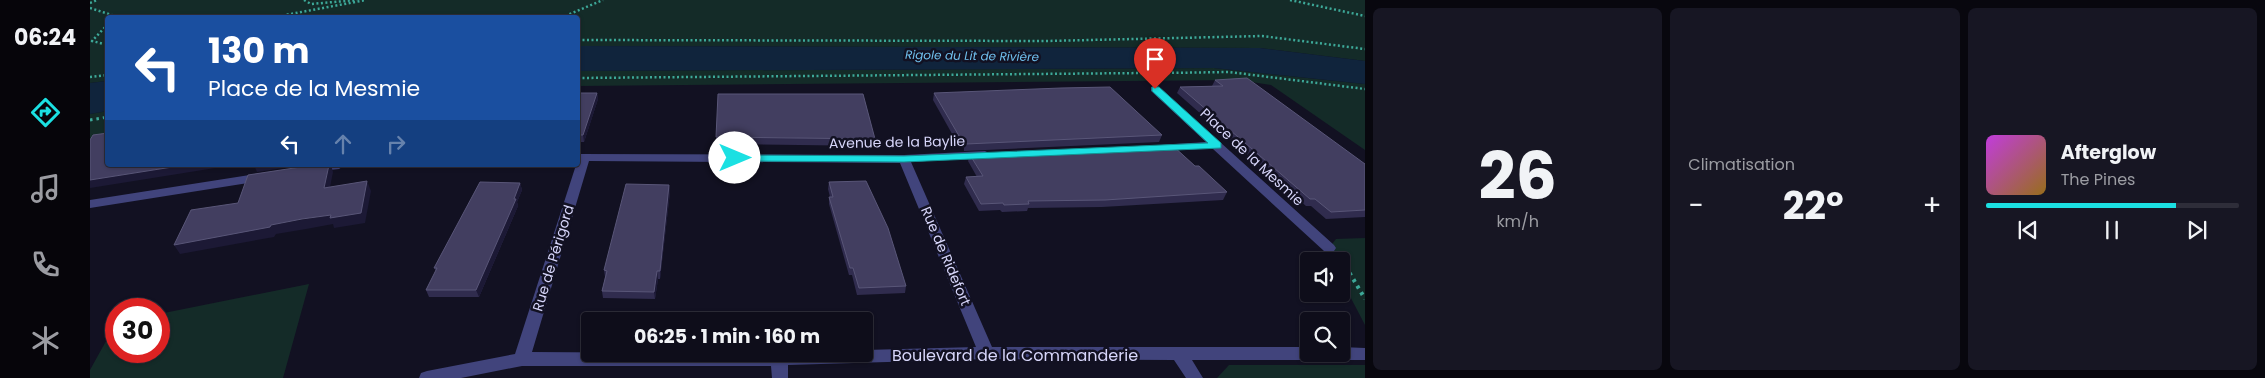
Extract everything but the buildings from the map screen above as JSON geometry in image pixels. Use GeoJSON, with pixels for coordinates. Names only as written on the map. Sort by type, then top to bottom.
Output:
{"type":"FeatureCollection","features":[{"type":"Feature","properties":{"kind":"street","name":"Place de la Mesmie"},"geometry":{"type":"LineString","coordinates":[[1155,89],[1329,248]]}},
{"type":"Feature","properties":{"kind":"street"},"geometry":{"type":"LineString","coordinates":[[1149,148],[1217,145]]}},
{"type":"Feature","properties":{"kind":"street","name":"Avenue de la Baylie"},"geometry":{"type":"LineString","coordinates":[[581,157],[904,159],[1002,155]]}},
{"type":"Feature","properties":{"kind":"street","name":"Rue de Ridefort"},"geometry":{"type":"LineString","coordinates":[[904,159],[987,353]]}},
{"type":"Feature","properties":{"kind":"street"},"geometry":{"type":"LineString","coordinates":[[301,171],[326,167]]}},
{"type":"Feature","properties":{"kind":"street","name":"Rue de Périgord"},"geometry":{"type":"LineString","coordinates":[[522,359],[578,167]]}},
{"type":"Feature","properties":{"kind":"street"},"geometry":{"type":"LineString","coordinates":[[90,204],[272,176]]}},
{"type":"Feature","properties":{"kind":"street","name":"Boulevard de la Commanderie"},"geometry":{"type":"LineString","coordinates":[[873,356],[987,353],[1365,354]]}},
{"type":"Feature","properties":{"kind":"street"},"geometry":{"type":"LineString","coordinates":[[1180,355],[1195,378]]}},
{"type":"Feature","properties":{"kind":"street","name":"Boulevard de la Commanderie"},"geometry":{"type":"LineString","coordinates":[[427,378],[522,359],[581,359]]}},
{"type":"Feature","properties":{"kind":"street"},"geometry":{"type":"LineString","coordinates":[[779,362],[780,378]]}},
{"type":"Feature","properties":{"kind":"path"},"geometry":{"type":"LineString","coordinates":[[90,3],[98,0]]}},
{"type":"Feature","properties":{"kind":"path"},"geometry":{"type":"LineString","coordinates":[[304,0],[311,4],[357,0]]}},
{"type":"Feature","properties":{"kind":"path"},"geometry":{"type":"LineString","coordinates":[[285,15],[366,0]]}},
{"type":"Feature","properties":{"kind":"path"},"geometry":{"type":"LineString","coordinates":[[567,15],[603,0]]}},
{"type":"Feature","properties":{"kind":"path"},"geometry":{"type":"LineString","coordinates":[[1290,0],[1365,16]]}},
{"type":"Feature","properties":{"kind":"path"},"geometry":{"type":"LineString","coordinates":[[90,8],[112,15]]}},
{"type":"Feature","properties":{"kind":"path"},"geometry":{"type":"LineString","coordinates":[[105,27],[92,41],[105,44]]}},
{"type":"Feature","properties":{"kind":"path"},"geometry":{"type":"LineString","coordinates":[[580,40],[1047,41],[1262,36],[1365,49]]}},
{"type":"Feature","properties":{"kind":"path"},"geometry":{"type":"LineString","coordinates":[[1160,73],[1229,72],[1321,86],[1365,89]]}},
{"type":"Feature","properties":{"kind":"path"},"geometry":{"type":"LineString","coordinates":[[580,78],[1150,73]]}},
{"type":"Feature","properties":{"kind":"path"},"geometry":{"type":"LineString","coordinates":[[90,77],[105,75]]}},
{"type":"Feature","properties":{"kind":"path"},"geometry":{"type":"LineString","coordinates":[[90,120],[105,118]]}},
{"type":"Feature","properties":{"kind":"path"},"geometry":{"type":"LineString","coordinates":[[1329,248],[1343,262],[1365,299]]}},
{"type":"Feature","properties":{"kind":"green space"},"geometry":{"type":"Polygon","coordinates":[[[90,0],[1365,0],[1365,61],[1260,48],[580,46],[580,15],[105,15],[105,81],[90,83],[90,0]]]}},
{"type":"Feature","properties":{"kind":"green space"},"geometry":{"type":"Polygon","coordinates":[[[1214,68],[1365,84],[1365,150],[1271,85],[1238,80],[580,86],[580,71],[1214,68]]]}},
{"type":"Feature","properties":{"kind":"green space"},"geometry":{"type":"Polygon","coordinates":[[[105,111],[105,138],[90,141],[90,114],[105,111]]]}},
{"type":"Feature","properties":{"kind":"green space"},"geometry":{"type":"Polygon","coordinates":[[[1365,238],[1365,325],[1350,296],[1350,252],[1330,252],[1329,248],[1336,239],[1365,238]]]}},
{"type":"Feature","properties":{"kind":"green space"},"geometry":{"type":"Polygon","coordinates":[[[309,284],[283,378],[90,378],[90,370],[105,343],[105,363],[170,363],[170,312],[309,284]]]}},
{"type":"Feature","properties":{"kind":"green space"},"geometry":{"type":"Polygon","coordinates":[[[1229,365],[1365,365],[1365,378],[1217,378],[1229,365]]]}},
{"type":"Feature","properties":{"kind":"water","name":"Rigole du Lit de Rivière"},"geometry":{"type":"Polygon","coordinates":[[[580,46],[1260,48],[1365,61],[1365,84],[1214,68],[580,71],[580,46]]]}},
{"type":"Feature","properties":{"kind":"water"},"geometry":{"type":"Polygon","coordinates":[[[105,81],[105,111],[90,114],[90,83],[105,81]]]}},
{"type":"Feature","properties":{"kind":"route"},"geometry":{"type":"LineString","coordinates":[[735,158],[904,159],[1217,145],[1155,89]]}}]}
